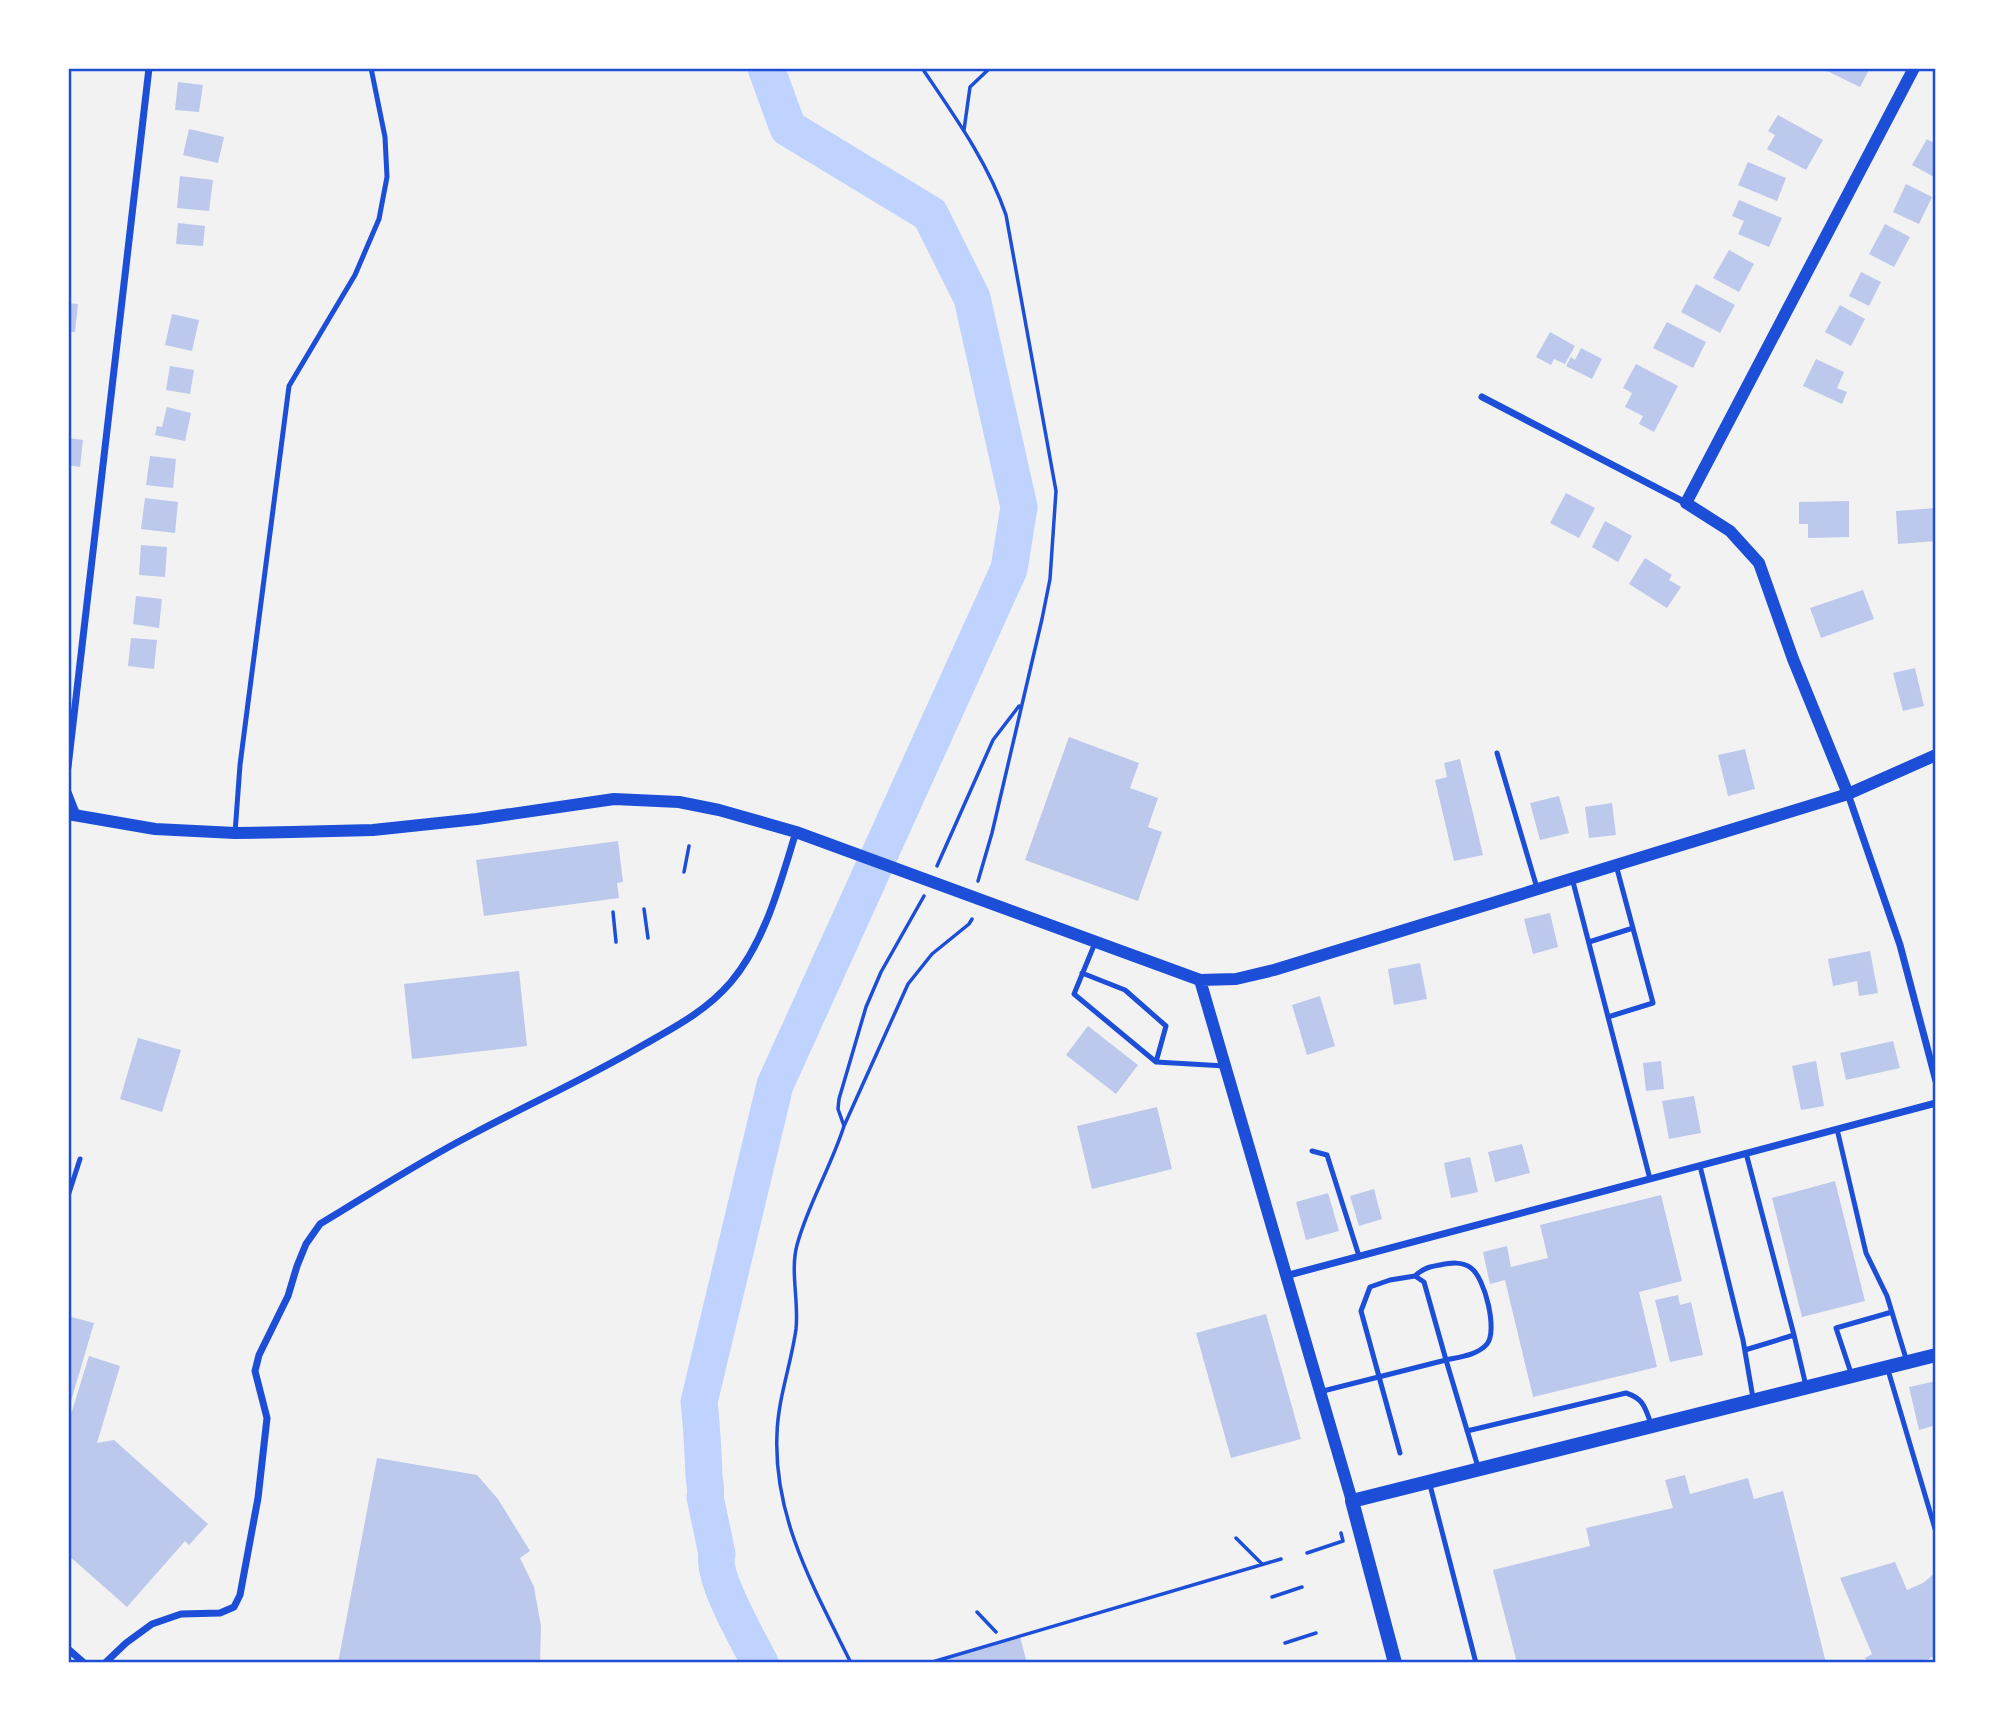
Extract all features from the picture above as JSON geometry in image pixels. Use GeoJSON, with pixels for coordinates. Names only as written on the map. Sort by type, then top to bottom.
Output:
{"type":"FeatureCollection","features":[{"type":"Feature","properties":{"kind":"main road"},"geometry":{"type":"LineString","coordinates":[[1395,1663],[1352,1501],[1936,1355]]}},
{"type":"Feature","properties":{"kind":"street"},"geometry":{"type":"LineString","coordinates":[[68,767],[149,68]]}},
{"type":"Feature","properties":{"kind":"street"},"geometry":{"type":"LineString","coordinates":[[1686,503],[1914,68]]}},
{"type":"Feature","properties":{"kind":"street"},"geometry":{"type":"LineString","coordinates":[[1482,397],[1686,503],[1730,531],[1759,563],[1793,659],[1848,794],[1900,945],[1936,1081]]}},
{"type":"Feature","properties":{"kind":"street"},"geometry":{"type":"LineString","coordinates":[[68,792],[73,815],[155,830],[235,833],[373,830],[477,819],[614,799],[679,802],[719,810],[796,832],[1200,980],[1236,978],[1274,970],[1848,794],[1936,755]]}},
{"type":"Feature","properties":{"kind":"street"},"geometry":{"type":"LineString","coordinates":[[105,1663],[152,1624],[181,1614],[220,1613],[234,1607],[240,1595],[258,1498],[267,1419],[255,1371],[259,1355],[288,1296],[296,1266],[306,1244],[320,1224],[468,1136],[624,1056],[693,1017],[712,1003],[732,980],[752,949],[777,892],[796,832]]}},
{"type":"Feature","properties":{"kind":"street"},"geometry":{"type":"LineString","coordinates":[[1200,980],[1352,1501]]}},
{"type":"Feature","properties":{"kind":"street"},"geometry":{"type":"LineString","coordinates":[[1285,1276],[1936,1103]]}},
{"type":"Feature","properties":{"kind":"street"},"geometry":{"type":"LineString","coordinates":[[68,1649],[84,1663]]}},
{"type":"Feature","properties":{"kind":"lane"},"geometry":{"type":"LineString","coordinates":[[235,833],[240,765],[289,386],[355,275],[379,219],[387,177],[385,137],[371,68]]}},
{"type":"Feature","properties":{"kind":"lane"},"geometry":{"type":"LineString","coordinates":[[1497,753],[1538,889]]}},
{"type":"Feature","properties":{"kind":"lane"},"geometry":{"type":"LineString","coordinates":[[1608,1017],[1653,1003],[1616,865]]}},
{"type":"Feature","properties":{"kind":"lane"},"geometry":{"type":"LineString","coordinates":[[1572,878],[1650,1179]]}},
{"type":"Feature","properties":{"kind":"lane"},"geometry":{"type":"LineString","coordinates":[[1589,942],[1633,928]]}},
{"type":"Feature","properties":{"kind":"lane"},"geometry":{"type":"LineString","coordinates":[[1095,942],[1074,993],[1156,1062],[1225,1066]]}},
{"type":"Feature","properties":{"kind":"lane"},"geometry":{"type":"LineString","coordinates":[[1082,973],[1125,990],[1166,1027],[1156,1062]]}},
{"type":"Feature","properties":{"kind":"lane"},"geometry":{"type":"LineString","coordinates":[[1837,1129],[1866,1253],[1887,1296],[1907,1362]]}},
{"type":"Feature","properties":{"kind":"lane"},"geometry":{"type":"LineString","coordinates":[[1312,1151],[1327,1156],[1359,1256]]}},
{"type":"Feature","properties":{"kind":"lane"},"geometry":{"type":"LineString","coordinates":[[1746,1153],[1806,1387]]}},
{"type":"Feature","properties":{"kind":"lane"},"geometry":{"type":"LineString","coordinates":[[68,1196],[80,1159]]}},
{"type":"Feature","properties":{"kind":"lane"},"geometry":{"type":"LineString","coordinates":[[1700,1166],[1745,1350],[1754,1400]]}},
{"type":"Feature","properties":{"kind":"lane"},"geometry":{"type":"LineString","coordinates":[[1320,1392],[1378,1377],[1446,1360],[1479,1351],[1488,1343],[1492,1334],[1492,1323],[1479,1277],[1472,1268],[1461,1263],[1422,1269],[1416,1276],[1390,1280],[1370,1287],[1364,1299],[1360,1311],[1378,1377],[1400,1453]]}},
{"type":"Feature","properties":{"kind":"lane"},"geometry":{"type":"LineString","coordinates":[[1416,1276],[1424,1282],[1478,1469]]}},
{"type":"Feature","properties":{"kind":"lane"},"geometry":{"type":"LineString","coordinates":[[1852,1376],[1836,1328],[1892,1312]]}},
{"type":"Feature","properties":{"kind":"lane"},"geometry":{"type":"LineString","coordinates":[[1745,1350],[1794,1335]]}},
{"type":"Feature","properties":{"kind":"lane"},"geometry":{"type":"LineString","coordinates":[[1887,1367],[1936,1532]]}},
{"type":"Feature","properties":{"kind":"lane"},"geometry":{"type":"LineString","coordinates":[[1467,1431],[1626,1393],[1638,1396],[1651,1426]]}},
{"type":"Feature","properties":{"kind":"lane"},"geometry":{"type":"LineString","coordinates":[[1430,1481],[1476,1663]]}},
{"type":"Feature","properties":{"kind":"path"},"geometry":{"type":"LineString","coordinates":[[922,68],[964,130],[998,192],[1006,215],[1056,491],[1050,579],[989,846],[978,881]]}},
{"type":"Feature","properties":{"kind":"path"},"geometry":{"type":"LineString","coordinates":[[964,130],[970,87],[990,68]]}},
{"type":"Feature","properties":{"kind":"path"},"geometry":{"type":"LineString","coordinates":[[958,817],[993,740],[1022,703]]}},
{"type":"Feature","properties":{"kind":"path"},"geometry":{"type":"LineString","coordinates":[[684,872],[689,846]]}},
{"type":"Feature","properties":{"kind":"path"},"geometry":{"type":"LineString","coordinates":[[644,909],[648,938]]}},
{"type":"Feature","properties":{"kind":"path"},"geometry":{"type":"LineString","coordinates":[[613,912],[616,942]]}},
{"type":"Feature","properties":{"kind":"path"},"geometry":{"type":"LineString","coordinates":[[851,1663],[831,1624],[785,1517],[779,1486],[776,1436],[779,1404],[796,1328],[796,1248],[808,1211],[844,1126],[908,984],[932,954],[972,919]]}},
{"type":"Feature","properties":{"kind":"path"},"geometry":{"type":"LineString","coordinates":[[844,1126],[840,1119],[839,1099],[862,1020],[881,972],[896,944]]}},
{"type":"Feature","properties":{"kind":"path"},"geometry":{"type":"LineString","coordinates":[[1307,1553],[1343,1542],[1340,1533]]}},
{"type":"Feature","properties":{"kind":"path"},"geometry":{"type":"LineString","coordinates":[[1236,1538],[1262,1564]]}},
{"type":"Feature","properties":{"kind":"path"},"geometry":{"type":"LineString","coordinates":[[929,1663],[1281,1559]]}},
{"type":"Feature","properties":{"kind":"path"},"geometry":{"type":"LineString","coordinates":[[1272,1597],[1302,1587]]}},
{"type":"Feature","properties":{"kind":"path"},"geometry":{"type":"LineString","coordinates":[[977,1612],[996,1632]]}},
{"type":"Feature","properties":{"kind":"path"},"geometry":{"type":"LineString","coordinates":[[1285,1643],[1316,1633]]}},
{"type":"Feature","properties":{"kind":"building"},"geometry":{"type":"Polygon","coordinates":[[[1821,68],[1865,68],[1869,70],[1860,87],[1821,68]]]}},
{"type":"Feature","properties":{"kind":"building"},"geometry":{"type":"Polygon","coordinates":[[[178,82],[203,85],[199,112],[175,110],[178,82]]]}},
{"type":"Feature","properties":{"kind":"building"},"geometry":{"type":"Polygon","coordinates":[[[1778,115],[1823,140],[1806,170],[1767,149],[1775,135],[1768,131],[1778,115]]]}},
{"type":"Feature","properties":{"kind":"building"},"geometry":{"type":"Polygon","coordinates":[[[189,129],[224,137],[218,163],[183,155],[189,129]]]}},
{"type":"Feature","properties":{"kind":"building"},"geometry":{"type":"Polygon","coordinates":[[[1927,139],[1936,144],[1936,178],[1912,165],[1927,139]]]}},
{"type":"Feature","properties":{"kind":"building"},"geometry":{"type":"Polygon","coordinates":[[[1748,162],[1786,178],[1777,201],[1738,185],[1748,162]]]}},
{"type":"Feature","properties":{"kind":"building"},"geometry":{"type":"Polygon","coordinates":[[[180,176],[213,180],[209,211],[177,208],[180,176]]]}},
{"type":"Feature","properties":{"kind":"building"},"geometry":{"type":"Polygon","coordinates":[[[1906,184],[1932,197],[1919,224],[1893,212],[1906,184]]]}},
{"type":"Feature","properties":{"kind":"building"},"geometry":{"type":"Polygon","coordinates":[[[1739,200],[1782,218],[1769,247],[1738,234],[1744,221],[1732,216],[1739,200]]]}},
{"type":"Feature","properties":{"kind":"building"},"geometry":{"type":"Polygon","coordinates":[[[178,223],[205,226],[203,246],[176,244],[178,223]]]}},
{"type":"Feature","properties":{"kind":"building"},"geometry":{"type":"Polygon","coordinates":[[[1885,224],[1910,237],[1894,267],[1869,254],[1885,224]]]}},
{"type":"Feature","properties":{"kind":"building"},"geometry":{"type":"Polygon","coordinates":[[[1729,250],[1754,264],[1739,292],[1713,278],[1729,250]]]}},
{"type":"Feature","properties":{"kind":"building"},"geometry":{"type":"Polygon","coordinates":[[[1861,272],[1881,282],[1869,306],[1849,296],[1861,272]]]}},
{"type":"Feature","properties":{"kind":"building"},"geometry":{"type":"Polygon","coordinates":[[[1696,284],[1735,305],[1720,333],[1681,312],[1696,284]]]}},
{"type":"Feature","properties":{"kind":"building"},"geometry":{"type":"Polygon","coordinates":[[[68,303],[78,304],[75,332],[68,332],[68,303]]]}},
{"type":"Feature","properties":{"kind":"building"},"geometry":{"type":"Polygon","coordinates":[[[1840,305],[1865,319],[1851,346],[1825,332],[1840,305]]]}},
{"type":"Feature","properties":{"kind":"building"},"geometry":{"type":"Polygon","coordinates":[[[172,314],[199,320],[192,351],[165,345],[172,314]]]}},
{"type":"Feature","properties":{"kind":"building"},"geometry":{"type":"Polygon","coordinates":[[[1667,322],[1706,342],[1693,368],[1653,348],[1667,322]]]}},
{"type":"Feature","properties":{"kind":"building"},"geometry":{"type":"Polygon","coordinates":[[[1550,332],[1575,346],[1565,364],[1554,359],[1551,365],[1536,357],[1550,332]]]}},
{"type":"Feature","properties":{"kind":"building"},"geometry":{"type":"Polygon","coordinates":[[[1581,348],[1602,359],[1592,379],[1566,366],[1571,357],[1575,360],[1581,348]]]}},
{"type":"Feature","properties":{"kind":"building"},"geometry":{"type":"Polygon","coordinates":[[[1816,359],[1844,372],[1837,388],[1847,392],[1842,404],[1803,386],[1816,359]]]}},
{"type":"Feature","properties":{"kind":"building"},"geometry":{"type":"Polygon","coordinates":[[[1636,364],[1678,386],[1654,432],[1639,424],[1643,416],[1625,407],[1632,393],[1623,388],[1636,364]]]}},
{"type":"Feature","properties":{"kind":"building"},"geometry":{"type":"Polygon","coordinates":[[[170,366],[194,370],[190,394],[166,390],[170,366]]]}},
{"type":"Feature","properties":{"kind":"building"},"geometry":{"type":"Polygon","coordinates":[[[167,407],[191,413],[185,441],[155,435],[157,426],[162,427],[167,407]]]}},
{"type":"Feature","properties":{"kind":"building"},"geometry":{"type":"Polygon","coordinates":[[[68,438],[83,440],[80,467],[68,465],[68,438]]]}},
{"type":"Feature","properties":{"kind":"building"},"geometry":{"type":"Polygon","coordinates":[[[150,456],[176,459],[173,488],[146,485],[150,456]]]}},
{"type":"Feature","properties":{"kind":"building"},"geometry":{"type":"Polygon","coordinates":[[[1566,493],[1595,508],[1579,538],[1550,523],[1566,493]]]}},
{"type":"Feature","properties":{"kind":"building"},"geometry":{"type":"Polygon","coordinates":[[[145,498],[178,502],[175,533],[141,529],[145,498]]]}},
{"type":"Feature","properties":{"kind":"building"},"geometry":{"type":"Polygon","coordinates":[[[1849,501],[1849,537],[1808,538],[1808,524],[1799,524],[1799,502],[1849,501]]]}},
{"type":"Feature","properties":{"kind":"building"},"geometry":{"type":"Polygon","coordinates":[[[1936,508],[1936,541],[1898,544],[1896,511],[1936,508]]]}},
{"type":"Feature","properties":{"kind":"building"},"geometry":{"type":"Polygon","coordinates":[[[1605,521],[1632,536],[1618,562],[1592,547],[1605,521]]]}},
{"type":"Feature","properties":{"kind":"building"},"geometry":{"type":"Polygon","coordinates":[[[141,545],[167,547],[165,577],[139,575],[141,545]]]}},
{"type":"Feature","properties":{"kind":"building"},"geometry":{"type":"Polygon","coordinates":[[[1645,558],[1672,575],[1669,580],[1681,587],[1667,608],[1629,584],[1645,558]]]}},
{"type":"Feature","properties":{"kind":"building"},"geometry":{"type":"Polygon","coordinates":[[[1863,590],[1874,619],[1821,638],[1810,608],[1863,590]]]}},
{"type":"Feature","properties":{"kind":"building"},"geometry":{"type":"Polygon","coordinates":[[[136,596],[162,599],[159,628],[133,624],[136,596]]]}},
{"type":"Feature","properties":{"kind":"building"},"geometry":{"type":"Polygon","coordinates":[[[131,638],[157,640],[154,669],[128,666],[131,638]]]}},
{"type":"Feature","properties":{"kind":"building"},"geometry":{"type":"Polygon","coordinates":[[[1915,668],[1924,706],[1903,711],[1893,673],[1915,668]]]}},
{"type":"Feature","properties":{"kind":"building"},"geometry":{"type":"Polygon","coordinates":[[[1069,737],[1139,763],[1130,788],[1158,798],[1148,827],[1162,832],[1138,901],[1025,860],[1069,737]]]}},
{"type":"Feature","properties":{"kind":"building"},"geometry":{"type":"Polygon","coordinates":[[[1745,749],[1755,789],[1728,796],[1718,755],[1745,749]]]}},
{"type":"Feature","properties":{"kind":"building"},"geometry":{"type":"Polygon","coordinates":[[[1460,759],[1483,855],[1454,861],[1435,780],[1447,777],[1444,763],[1460,759]]]}},
{"type":"Feature","properties":{"kind":"building"},"geometry":{"type":"Polygon","coordinates":[[[1559,796],[1569,833],[1540,840],[1530,803],[1559,796]]]}},
{"type":"Feature","properties":{"kind":"building"},"geometry":{"type":"Polygon","coordinates":[[[1612,803],[1616,835],[1589,838],[1585,807],[1612,803]]]}},
{"type":"Feature","properties":{"kind":"building"},"geometry":{"type":"Polygon","coordinates":[[[618,841],[623,882],[617,883],[619,898],[484,916],[476,860],[618,841]]]}},
{"type":"Feature","properties":{"kind":"building"},"geometry":{"type":"Polygon","coordinates":[[[1550,913],[1558,947],[1533,954],[1524,919],[1550,913]]]}},
{"type":"Feature","properties":{"kind":"building"},"geometry":{"type":"Polygon","coordinates":[[[1870,951],[1878,993],[1859,996],[1857,981],[1833,986],[1828,959],[1870,951]]]}},
{"type":"Feature","properties":{"kind":"building"},"geometry":{"type":"Polygon","coordinates":[[[1420,963],[1427,999],[1394,1005],[1388,969],[1420,963]]]}},
{"type":"Feature","properties":{"kind":"building"},"geometry":{"type":"Polygon","coordinates":[[[519,971],[527,1046],[412,1059],[404,984],[519,971]]]}},
{"type":"Feature","properties":{"kind":"building"},"geometry":{"type":"Polygon","coordinates":[[[1320,996],[1335,1046],[1307,1055],[1292,1005],[1320,996]]]}},
{"type":"Feature","properties":{"kind":"building"},"geometry":{"type":"Polygon","coordinates":[[[1088,1026],[1138,1065],[1116,1094],[1066,1055],[1088,1026]]]}},
{"type":"Feature","properties":{"kind":"building"},"geometry":{"type":"Polygon","coordinates":[[[138,1038],[181,1050],[162,1112],[120,1099],[138,1038]]]}},
{"type":"Feature","properties":{"kind":"building"},"geometry":{"type":"Polygon","coordinates":[[[1893,1041],[1900,1068],[1846,1080],[1840,1053],[1893,1041]]]}},
{"type":"Feature","properties":{"kind":"building"},"geometry":{"type":"Polygon","coordinates":[[[1661,1061],[1664,1089],[1646,1091],[1643,1063],[1661,1061]]]}},
{"type":"Feature","properties":{"kind":"building"},"geometry":{"type":"Polygon","coordinates":[[[1816,1061],[1824,1106],[1801,1110],[1792,1066],[1816,1061]]]}},
{"type":"Feature","properties":{"kind":"building"},"geometry":{"type":"Polygon","coordinates":[[[1694,1096],[1701,1133],[1669,1139],[1662,1101],[1694,1096]]]}},
{"type":"Feature","properties":{"kind":"building"},"geometry":{"type":"Polygon","coordinates":[[[1157,1107],[1172,1169],[1092,1189],[1077,1126],[1157,1107]]]}},
{"type":"Feature","properties":{"kind":"building"},"geometry":{"type":"Polygon","coordinates":[[[1522,1144],[1530,1173],[1495,1182],[1488,1152],[1522,1144]]]}},
{"type":"Feature","properties":{"kind":"building"},"geometry":{"type":"Polygon","coordinates":[[[1470,1157],[1478,1192],[1451,1198],[1444,1163],[1470,1157]]]}},
{"type":"Feature","properties":{"kind":"building"},"geometry":{"type":"Polygon","coordinates":[[[1835,1181],[1865,1301],[1802,1317],[1772,1198],[1835,1181]]]}},
{"type":"Feature","properties":{"kind":"building"},"geometry":{"type":"Polygon","coordinates":[[[1374,1189],[1382,1219],[1359,1226],[1350,1196],[1374,1189]]]}},
{"type":"Feature","properties":{"kind":"building"},"geometry":{"type":"Polygon","coordinates":[[[1328,1193],[1339,1231],[1306,1240],[1296,1202],[1328,1193]]]}},
{"type":"Feature","properties":{"kind":"building"},"geometry":{"type":"Polygon","coordinates":[[[1661,1195],[1682,1281],[1639,1292],[1657,1367],[1533,1397],[1505,1280],[1490,1284],[1483,1252],[1507,1246],[1511,1267],[1548,1258],[1540,1225],[1661,1195]]]}},
{"type":"Feature","properties":{"kind":"building"},"geometry":{"type":"Polygon","coordinates":[[[1678,1295],[1680,1305],[1691,1302],[1703,1355],[1670,1362],[1655,1300],[1678,1295]]]}},
{"type":"Feature","properties":{"kind":"building"},"geometry":{"type":"Polygon","coordinates":[[[1266,1314],[1301,1439],[1231,1458],[1196,1333],[1266,1314]]]}},
{"type":"Feature","properties":{"kind":"building"},"geometry":{"type":"Polygon","coordinates":[[[68,1316],[94,1323],[69,1408],[68,1408],[68,1316]]]}},
{"type":"Feature","properties":{"kind":"building"},"geometry":{"type":"Polygon","coordinates":[[[89,1356],[120,1366],[97,1443],[114,1440],[208,1524],[189,1545],[185,1541],[127,1607],[68,1555],[68,1424],[89,1356]]]}},
{"type":"Feature","properties":{"kind":"building"},"geometry":{"type":"Polygon","coordinates":[[[1936,1381],[1936,1425],[1919,1430],[1909,1387],[1936,1381]]]}},
{"type":"Feature","properties":{"kind":"building"},"geometry":{"type":"Polygon","coordinates":[[[377,1458],[477,1475],[498,1499],[530,1551],[520,1558],[534,1587],[541,1626],[540,1663],[338,1663],[377,1458]]]}},
{"type":"Feature","properties":{"kind":"building"},"geometry":{"type":"Polygon","coordinates":[[[1685,1475],[1690,1494],[1748,1478],[1754,1499],[1783,1491],[1826,1663],[1517,1663],[1493,1570],[1590,1546],[1586,1528],[1673,1508],[1665,1480],[1685,1475]]]}},
{"type":"Feature","properties":{"kind":"building"},"geometry":{"type":"Polygon","coordinates":[[[1895,1562],[1907,1590],[1923,1583],[1936,1572],[1936,1655],[1921,1663],[1867,1663],[1865,1658],[1872,1654],[1840,1578],[1895,1562]]]}},
{"type":"Feature","properties":{"kind":"building"},"geometry":{"type":"Polygon","coordinates":[[[1020,1637],[1027,1663],[937,1663],[937,1662],[1020,1637]]]}},
{"type":"Feature","properties":{"kind":"waterway"},"geometry":{"type":"LineString","coordinates":[[760,1663],[732,1608],[720,1577],[705,1497],[699,1402],[775,1085],[1009,569],[1019,507],[972,298],[930,214],[788,128],[766,68]]}}]}
